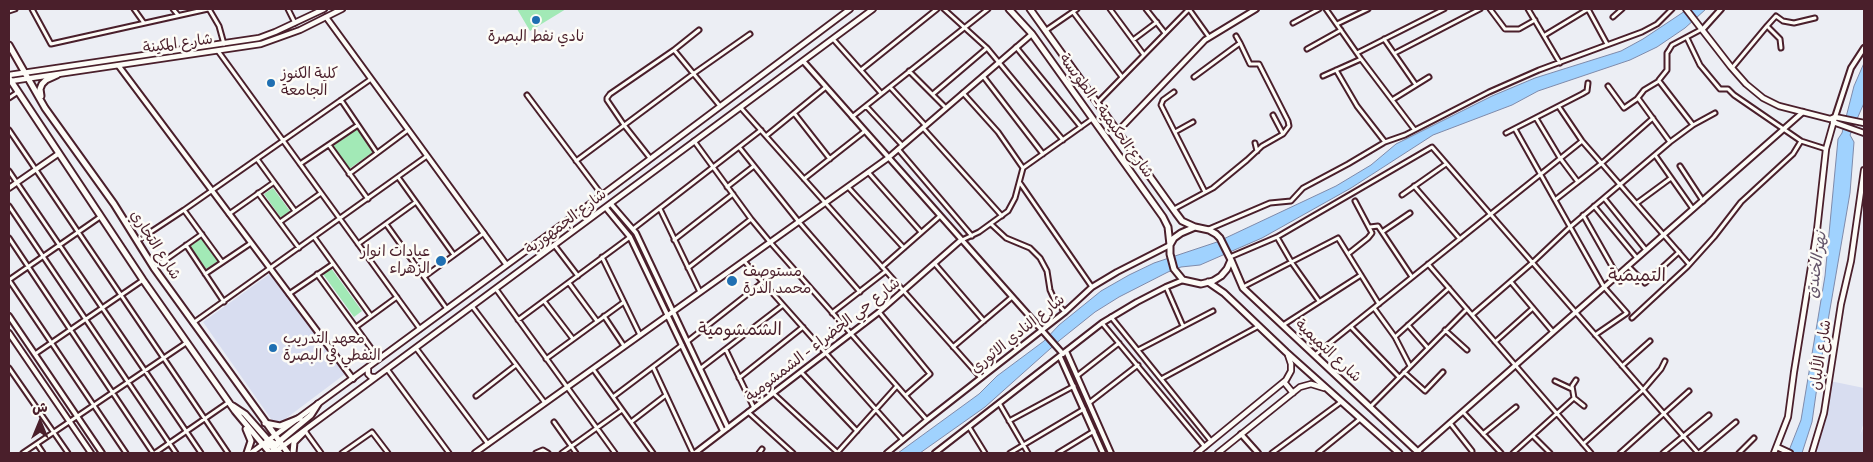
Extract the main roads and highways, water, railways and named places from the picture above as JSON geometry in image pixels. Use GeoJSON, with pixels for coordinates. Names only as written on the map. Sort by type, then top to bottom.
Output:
{"type":"FeatureCollection","features":[{"type":"Feature","properties":{"kind":"main road","name":"شارع المكينة"},"geometry":{"type":"LineString","coordinates":[[9,79],[25,73],[259,38],[324,9]]}},
{"type":"Feature","properties":{"kind":"main road","name":"شارع المكينة"},"geometry":{"type":"LineString","coordinates":[[9,79],[28,79],[57,75],[262,44],[342,9]]}},
{"type":"Feature","properties":{"kind":"main road","name":"شارع الجمهورية"},"geometry":{"type":"LineString","coordinates":[[274,436],[602,195],[850,9]]}},
{"type":"Feature","properties":{"kind":"main road","name":"شارع الجمهورية"},"geometry":{"type":"LineString","coordinates":[[273,448],[305,431],[873,9]]}},
{"type":"Feature","properties":{"kind":"main road","name":"شارع الحكيمية - الطويسة"},"geometry":{"type":"LineString","coordinates":[[1009,9],[1032,34],[1163,217],[1168,227],[1170,245]]}},
{"type":"Feature","properties":{"kind":"main road","name":"شارع الحكيمية - الطويسة"},"geometry":{"type":"LineString","coordinates":[[1030,9],[1182,221],[1196,227]]}},
{"type":"Feature","properties":{"kind":"main road"},"geometry":{"type":"LineString","coordinates":[[1686,9],[1732,68],[1746,84],[1763,98],[1779,106],[1803,112],[1833,119],[1843,118],[1864,123]]}},
{"type":"Feature","properties":{"kind":"main road","name":"شارع التجاري"},"geometry":{"type":"LineString","coordinates":[[9,45],[46,108],[114,204],[154,268],[192,324],[274,436],[273,448],[288,453]]}},
{"type":"Feature","properties":{"kind":"main road"},"geometry":{"type":"LineString","coordinates":[[1055,67],[1065,59]]}},
{"type":"Feature","properties":{"kind":"main road"},"geometry":{"type":"LineString","coordinates":[[1063,78],[1066,72],[1073,71]]}},
{"type":"Feature","properties":{"kind":"main road"},"geometry":{"type":"LineString","coordinates":[[46,108],[40,95],[40,86],[46,80],[57,75]]}},
{"type":"Feature","properties":{"kind":"main road","name":"شارع التجاري"},"geometry":{"type":"LineString","coordinates":[[9,79],[142,280],[230,404],[262,445]]}},
{"type":"Feature","properties":{"kind":"main road"},"geometry":{"type":"LineString","coordinates":[[1833,119],[1840,125],[1864,133]]}},
{"type":"Feature","properties":{"kind":"main road"},"geometry":{"type":"LineString","coordinates":[[1774,453],[1779,448],[1788,417],[1817,230],[1826,149],[1833,119]]}},
{"type":"Feature","properties":{"kind":"main road","name":"شارع الألبان"},"geometry":{"type":"LineString","coordinates":[[1812,453],[1824,413],[1841,304],[1851,261],[1864,170]]}},
{"type":"Feature","properties":{"kind":"main road"},"geometry":{"type":"LineString","coordinates":[[1196,227],[1208,230],[1220,238],[1230,257],[1227,269],[1221,276],[1208,282],[1196,283],[1183,280],[1177,274],[1170,254],[1170,245],[1181,232],[1196,227]]}},
{"type":"Feature","properties":{"kind":"main road","name":"شارع التميمية"},"geometry":{"type":"LineString","coordinates":[[1230,257],[1243,288],[1418,453]]}},
{"type":"Feature","properties":{"kind":"main road","name":"شارع التميمية"},"geometry":{"type":"LineString","coordinates":[[1208,282],[1224,293],[1286,352],[1399,453]]}},
{"type":"Feature","properties":{"kind":"main road"},"geometry":{"type":"LineString","coordinates":[[1197,453],[1284,382],[1291,372],[1290,359],[1286,352]]}},
{"type":"Feature","properties":{"kind":"main road"},"geometry":{"type":"LineString","coordinates":[[368,368],[368,374],[371,377],[376,377]]}},
{"type":"Feature","properties":{"kind":"main road"},"geometry":{"type":"LineString","coordinates":[[1284,382],[1293,393]]}},
{"type":"Feature","properties":{"kind":"main road"},"geometry":{"type":"LineString","coordinates":[[1218,453],[1304,385],[1320,385],[1331,393]]}},
{"type":"Feature","properties":{"kind":"main road"},"geometry":{"type":"LineString","coordinates":[[230,404],[243,412],[273,448]]}},
{"type":"Feature","properties":{"kind":"main road"},"geometry":{"type":"LineString","coordinates":[[273,448],[311,415],[318,404]]}},
{"type":"Feature","properties":{"kind":"main road"},"geometry":{"type":"LineString","coordinates":[[238,415],[251,439],[249,453]]}},
{"type":"Feature","properties":{"kind":"main road"},"geometry":{"type":"LineString","coordinates":[[264,423],[280,426],[300,418]]}},
{"type":"Feature","properties":{"kind":"main road"},"geometry":{"type":"LineString","coordinates":[[293,453],[294,442],[305,431]]}},
{"type":"Feature","properties":{"kind":"main road"},"geometry":{"type":"LineString","coordinates":[[249,453],[262,445],[273,448]]}},
{"type":"Feature","properties":{"kind":"main road"},"geometry":{"type":"LineString","coordinates":[[1779,448],[1790,453]]}},
{"type":"Feature","properties":{"kind":"water"},"geometry":{"type":"Polygon","coordinates":[[[1688,9],[1706,9],[1685,28],[1657,47],[1630,60],[1538,91],[1512,105],[1433,135],[1351,188],[1262,238],[1200,265],[1181,267],[1168,272],[1119,297],[1095,312],[1060,340],[985,407],[920,453],[898,453],[979,394],[997,376],[1044,341],[1059,325],[1101,291],[1129,275],[1154,263],[1217,242],[1336,186],[1371,165],[1396,144],[1492,96],[1535,78],[1621,51],[1643,39],[1688,9]]]}},
{"type":"Feature","properties":{"kind":"water","name":"نهر الخندق"},"geometry":{"type":"Polygon","coordinates":[[[1864,63],[1864,103],[1850,135],[1854,142],[1850,193],[1812,422],[1802,453],[1788,453],[1801,420],[1825,276],[1838,139],[1842,133],[1854,86],[1864,63]]]}},
{"type":"Feature","properties":{"kind":"place","name":"نادي نفط البصرة"},"geometry":{"type":"Point","coordinates":[536,20]}},
{"type":"Feature","properties":{"kind":"place","name":"كلية الكنوز الجامعة"},"geometry":{"type":"Point","coordinates":[271,83]}},
{"type":"Feature","properties":{"kind":"place","name":"عيادات انوار الزهراء"},"geometry":{"type":"Point","coordinates":[441,261]}},
{"type":"Feature","properties":{"kind":"place","name":"مستوصف محمد الدرة"},"geometry":{"type":"Point","coordinates":[732,281]}},
{"type":"Feature","properties":{"kind":"place","name":"معهد التدريب النفطي في البصرة"},"geometry":{"type":"Point","coordinates":[273,348]}},
{"type":"Feature","properties":{"kind":"district","name":"التميمية"},"geometry":{"type":"Point","coordinates":[1637,276]}},
{"type":"Feature","properties":{"kind":"district","name":"الشمشومية"},"geometry":{"type":"Point","coordinates":[740,330]}}]}
